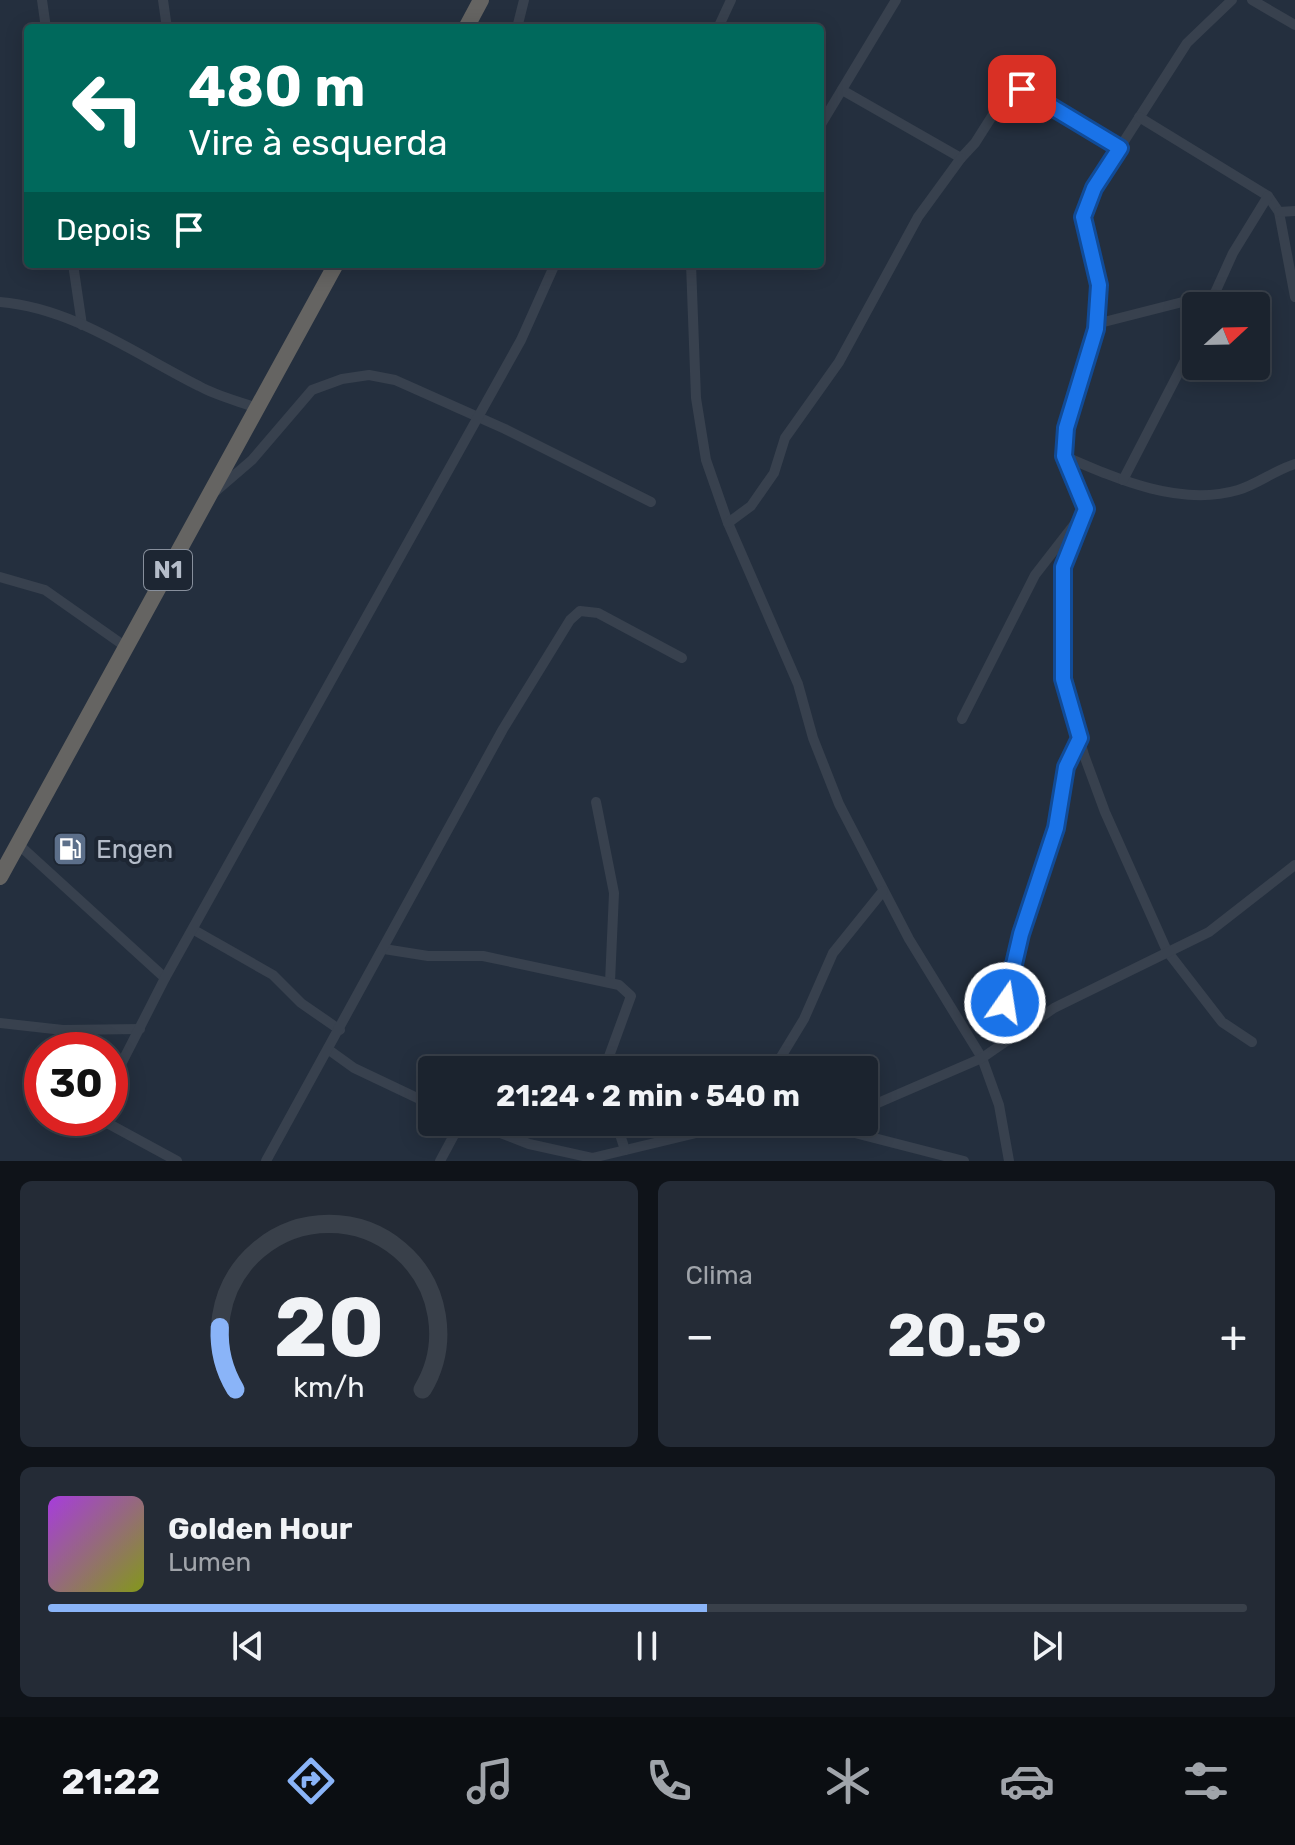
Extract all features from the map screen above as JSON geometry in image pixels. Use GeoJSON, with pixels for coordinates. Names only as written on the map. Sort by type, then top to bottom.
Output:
{"type":"FeatureCollection","features":[{"type":"Feature","properties":{"kind":"highway"},"geometry":{"type":"LineString","coordinates":[[468,24],[481,0]]}},
{"type":"Feature","properties":{"kind":"highway","name":"N1"},"geometry":{"type":"LineString","coordinates":[[0,877],[334,268]]}},
{"type":"Feature","properties":{"kind":"street"},"geometry":{"type":"LineString","coordinates":[[42,0],[45,24]]}},
{"type":"Feature","properties":{"kind":"street"},"geometry":{"type":"LineString","coordinates":[[163,0],[166,24]]}},
{"type":"Feature","properties":{"kind":"street"},"geometry":{"type":"LineString","coordinates":[[518,24],[524,0]]}},
{"type":"Feature","properties":{"kind":"street"},"geometry":{"type":"LineString","coordinates":[[720,24],[731,0]]}},
{"type":"Feature","properties":{"kind":"street"},"geometry":{"type":"LineString","coordinates":[[824,119],[896,0]]}},
{"type":"Feature","properties":{"kind":"street"},"geometry":{"type":"LineString","coordinates":[[1232,0],[1187,43],[1094,188],[1083,217],[1099,285],[1096,324],[1066,428],[1064,456],[1086,509],[1063,567],[1063,679],[1105,812],[1167,951],[1222,1022],[1252,1042]]}},
{"type":"Feature","properties":{"kind":"street"},"geometry":{"type":"LineString","coordinates":[[1252,0],[1295,25]]}},
{"type":"Feature","properties":{"kind":"street"},"geometry":{"type":"LineString","coordinates":[[1273,12],[1281,0]]}},
{"type":"Feature","properties":{"kind":"street"},"geometry":{"type":"LineString","coordinates":[[728,523],[751,506],[774,473],[785,438],[839,362],[918,217],[975,143],[1008,91],[1022,89],[1120,148]]}},
{"type":"Feature","properties":{"kind":"street"},"geometry":{"type":"LineString","coordinates":[[842,90],[961,158]]}},
{"type":"Feature","properties":{"kind":"street"},"geometry":{"type":"LineString","coordinates":[[1139,117],[1268,196],[1279,212],[1295,297]]}},
{"type":"Feature","properties":{"kind":"street"},"geometry":{"type":"LineString","coordinates":[[1215,292],[1233,253],[1268,196]]}},
{"type":"Feature","properties":{"kind":"street"},"geometry":{"type":"LineString","coordinates":[[1279,212],[1295,211]]}},
{"type":"Feature","properties":{"kind":"street"},"geometry":{"type":"LineString","coordinates":[[74,268],[82,325]]}},
{"type":"Feature","properties":{"kind":"street"},"geometry":{"type":"LineString","coordinates":[[128,1052],[165,978],[474,418],[521,340],[553,268]]}},
{"type":"Feature","properties":{"kind":"street"},"geometry":{"type":"LineString","coordinates":[[691,268],[696,398],[706,460],[728,523],[798,684],[813,738],[839,804],[883,891],[982,1058],[999,1105],[1009,1161]]}},
{"type":"Feature","properties":{"kind":"street"},"geometry":{"type":"LineString","coordinates":[[0,302],[30,304],[109,336],[202,388],[257,408]]}},
{"type":"Feature","properties":{"kind":"street"},"geometry":{"type":"LineString","coordinates":[[1096,324],[1182,302]]}},
{"type":"Feature","properties":{"kind":"street"},"geometry":{"type":"LineString","coordinates":[[1123,480],[1182,366]]}},
{"type":"Feature","properties":{"kind":"street"},"geometry":{"type":"LineString","coordinates":[[209,497],[252,460],[312,390],[327,383],[369,375],[395,380],[609,478],[651,502]]}},
{"type":"Feature","properties":{"kind":"street"},"geometry":{"type":"LineString","coordinates":[[1064,456],[1123,480],[1184,495],[1239,490],[1295,464]]}},
{"type":"Feature","properties":{"kind":"street"},"geometry":{"type":"LineString","coordinates":[[962,719],[1035,575],[1086,509]]}},
{"type":"Feature","properties":{"kind":"street"},"geometry":{"type":"LineString","coordinates":[[0,577],[45,590],[126,647]]}},
{"type":"Feature","properties":{"kind":"street"},"geometry":{"type":"LineString","coordinates":[[266,1161],[503,729],[574,615],[580,611],[598,613],[682,658]]}},
{"type":"Feature","properties":{"kind":"street"},"geometry":{"type":"LineString","coordinates":[[1003,1043],[1005,1003],[1014,960],[1056,828],[1066,767],[1080,738]]}},
{"type":"Feature","properties":{"kind":"street"},"geometry":{"type":"LineString","coordinates":[[596,802],[614,893],[610,982]]}},
{"type":"Feature","properties":{"kind":"street"},"geometry":{"type":"LineString","coordinates":[[18,844],[165,978]]}},
{"type":"Feature","properties":{"kind":"street"},"geometry":{"type":"LineString","coordinates":[[878,1103],[982,1058],[1054,1008],[1209,932],[1295,865]]}},
{"type":"Feature","properties":{"kind":"street"},"geometry":{"type":"LineString","coordinates":[[782,1056],[804,1019],[833,953],[883,891]]}},
{"type":"Feature","properties":{"kind":"street"},"geometry":{"type":"LineString","coordinates":[[194,930],[273,975],[301,1003],[340,1030]]}},
{"type":"Feature","properties":{"kind":"street"},"geometry":{"type":"LineString","coordinates":[[384,949],[428,956],[483,956],[610,982],[631,996],[609,1056]]}},
{"type":"Feature","properties":{"kind":"street"},"geometry":{"type":"LineString","coordinates":[[0,1023],[63,1030],[140,1029]]}},
{"type":"Feature","properties":{"kind":"street"},"geometry":{"type":"LineString","coordinates":[[329,1050],[354,1068],[418,1098]]}},
{"type":"Feature","properties":{"kind":"street"},"geometry":{"type":"LineString","coordinates":[[128,1134],[177,1161]]}},
{"type":"Feature","properties":{"kind":"street"},"geometry":{"type":"LineString","coordinates":[[440,1161],[453,1136]]}},
{"type":"Feature","properties":{"kind":"street"},"geometry":{"type":"LineString","coordinates":[[507,1136],[556,1156],[592,1158],[684,1136]]}},
{"type":"Feature","properties":{"kind":"street"},"geometry":{"type":"LineString","coordinates":[[620,1136],[625,1150]]}},
{"type":"Feature","properties":{"kind":"street"},"geometry":{"type":"LineString","coordinates":[[867,1136],[964,1161]]}},
{"type":"Feature","properties":{"kind":"place","name":"Engen"},"geometry":{"type":"Point","coordinates":[70,849]}},
{"type":"Feature","properties":{"kind":"route"},"geometry":{"type":"LineString","coordinates":[[1005,1003],[1021,934],[1056,828],[1066,767],[1080,738],[1063,679],[1063,567],[1086,509],[1064,456],[1066,428],[1096,329],[1099,285],[1083,217],[1094,188],[1120,148],[1022,89]]}}]}
